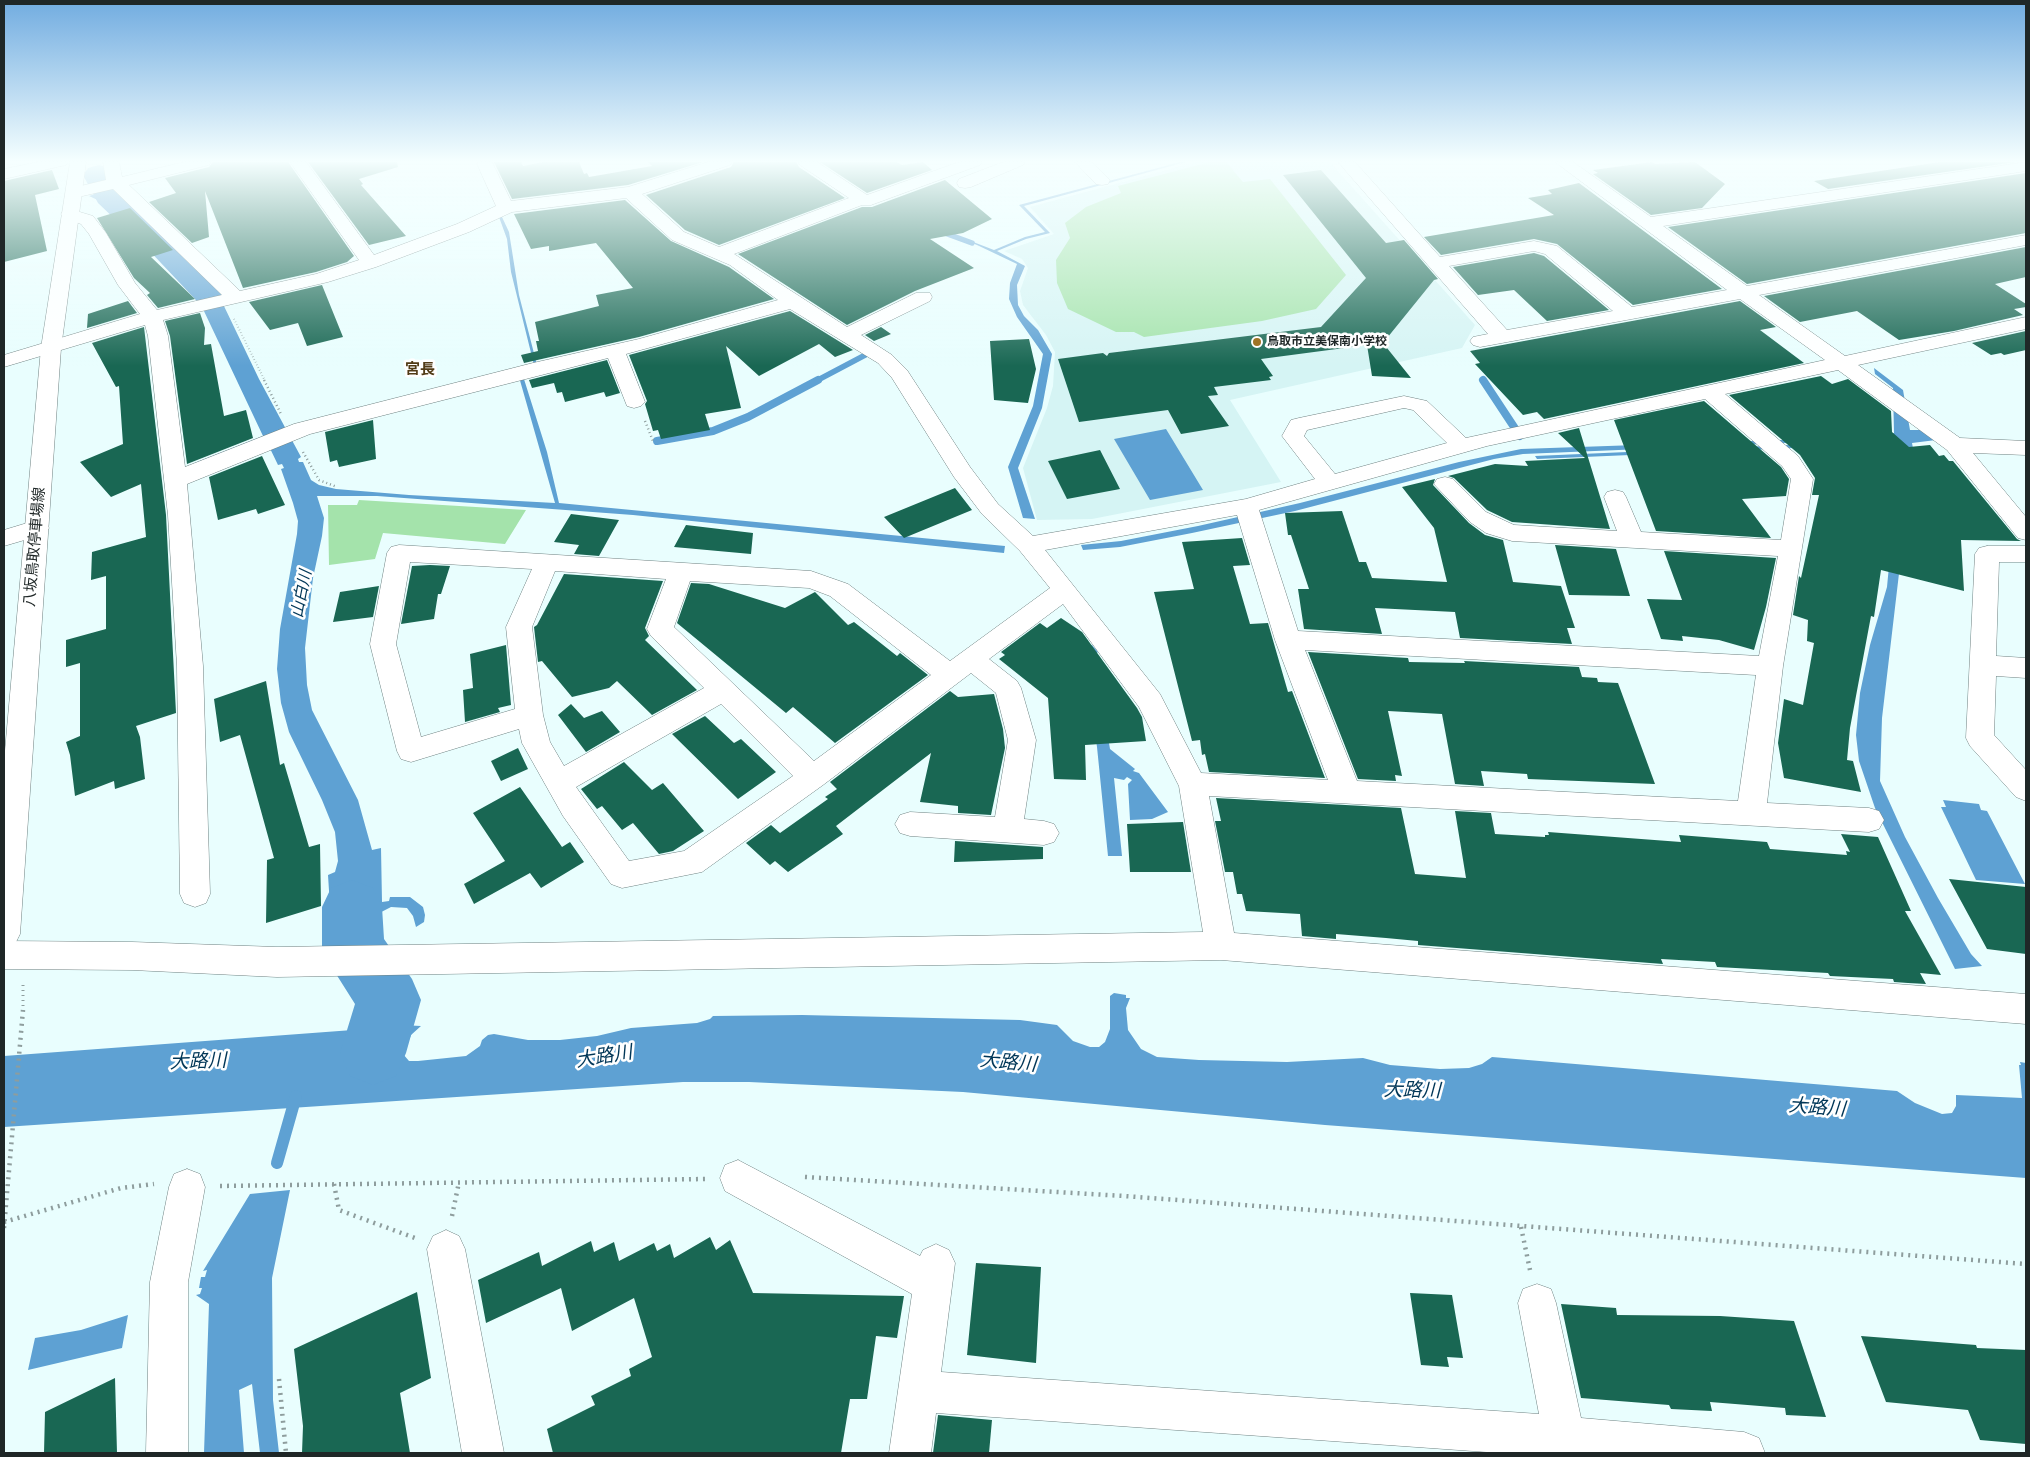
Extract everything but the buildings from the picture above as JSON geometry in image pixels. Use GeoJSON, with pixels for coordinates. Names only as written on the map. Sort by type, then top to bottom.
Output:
{"type":"FeatureCollection","features":[{"type":"Feature","properties":{"kind":"street","name":"八坂鳥取停車場線"},"geometry":{"type":"LineString","coordinates":[[4,934],[51,348],[68,230]]}},
{"type":"Feature","properties":{"kind":"street"},"geometry":{"type":"LineString","coordinates":[[93,230],[127,285],[152,317],[158,336],[180,515],[190,666],[195,894]]}},
{"type":"Feature","properties":{"kind":"street"},"geometry":{"type":"LineString","coordinates":[[164,230],[231,299]]}},
{"type":"Feature","properties":{"kind":"street"},"geometry":{"type":"LineString","coordinates":[[346,230],[370,263]]}},
{"type":"Feature","properties":{"kind":"street"},"geometry":{"type":"LineString","coordinates":[[4,361],[152,317],[322,278],[370,263],[458,230]]}},
{"type":"Feature","properties":{"kind":"street"},"geometry":{"type":"LineString","coordinates":[[671,230],[678,236],[736,260],[794,302],[848,334],[885,359],[900,374],[962,472],[990,510],[1028,545],[1065,589],[1150,700],[1192,784],[1221,946]]}},
{"type":"Feature","properties":{"kind":"street"},"geometry":{"type":"LineString","coordinates":[[719,253],[781,230]]}},
{"type":"Feature","properties":{"kind":"street"},"geometry":{"type":"LineString","coordinates":[[1407,230],[1502,337]]}},
{"type":"Feature","properties":{"kind":"street"},"geometry":{"type":"LineString","coordinates":[[1658,230],[1838,363],[1955,445],[2026,532]]}},
{"type":"Feature","properties":{"kind":"street"},"geometry":{"type":"LineString","coordinates":[[1480,341],[2026,240]]}},
{"type":"Feature","properties":{"kind":"street"},"geometry":{"type":"LineString","coordinates":[[1436,263],[1534,246],[1551,250],[1628,314]]}},
{"type":"Feature","properties":{"kind":"street"},"geometry":{"type":"LineString","coordinates":[[848,334],[923,297]]}},
{"type":"Feature","properties":{"kind":"street"},"geometry":{"type":"LineString","coordinates":[[175,481],[292,433],[794,302]]}},
{"type":"Feature","properties":{"kind":"street"},"geometry":{"type":"LineString","coordinates":[[1028,545],[1246,506],[1462,446],[1708,391],[2026,324]]}},
{"type":"Feature","properties":{"kind":"street"},"geometry":{"type":"LineString","coordinates":[[615,350],[634,402]]}},
{"type":"Feature","properties":{"kind":"street"},"geometry":{"type":"LineString","coordinates":[[1708,391],[1790,461],[1802,479],[1770,666],[1751,813]]}},
{"type":"Feature","properties":{"kind":"street"},"geometry":{"type":"LineString","coordinates":[[1330,483],[1293,436],[1299,425],[1404,402],[1420,404],[1462,446]]}},
{"type":"Feature","properties":{"kind":"street"},"geometry":{"type":"LineString","coordinates":[[1955,445],[2026,448]]}},
{"type":"Feature","properties":{"kind":"street"},"geometry":{"type":"LineString","coordinates":[[1445,484],[1478,517],[1494,527],[1512,532],[1790,549]]}},
{"type":"Feature","properties":{"kind":"street"},"geometry":{"type":"LineString","coordinates":[[1615,497],[1632,540]]}},
{"type":"Feature","properties":{"kind":"street"},"geometry":{"type":"LineString","coordinates":[[1246,506],[1288,640],[1347,792]]}},
{"type":"Feature","properties":{"kind":"street"},"geometry":{"type":"LineString","coordinates":[[4,538],[37,528]]}},
{"type":"Feature","properties":{"kind":"street"},"geometry":{"type":"LineString","coordinates":[[529,715],[411,752],[383,644],[399,553],[811,580],[839,590],[950,675]]}},
{"type":"Feature","properties":{"kind":"street"},"geometry":{"type":"LineString","coordinates":[[2025,787],[1980,738],[1987,554],[2026,554]]}},
{"type":"Feature","properties":{"kind":"street"},"geometry":{"type":"LineString","coordinates":[[547,562],[519,627],[529,715],[536,743],[558,783],[573,808],[622,875],[691,863],[813,777],[1065,589]]}},
{"type":"Feature","properties":{"kind":"street"},"geometry":{"type":"LineString","coordinates":[[681,572],[660,629],[813,777]]}},
{"type":"Feature","properties":{"kind":"street"},"geometry":{"type":"LineString","coordinates":[[1288,640],[1770,666]]}},
{"type":"Feature","properties":{"kind":"street"},"geometry":{"type":"LineString","coordinates":[[971,659],[1008,688],[1022,740],[1008,831]]}},
{"type":"Feature","properties":{"kind":"street"},"geometry":{"type":"LineString","coordinates":[[1983,665],[2026,668]]}},
{"type":"Feature","properties":{"kind":"street"},"geometry":{"type":"LineString","coordinates":[[558,783],[723,690]]}},
{"type":"Feature","properties":{"kind":"street"},"geometry":{"type":"LineString","coordinates":[[1192,784],[1869,820]]}},
{"type":"Feature","properties":{"kind":"street"},"geometry":{"type":"LineString","coordinates":[[910,824],[1044,833]]}},
{"type":"Feature","properties":{"kind":"street"},"geometry":{"type":"LineString","coordinates":[[4,955],[132,956],[277,962],[1221,946],[2026,1009]]}},
{"type":"Feature","properties":{"kind":"street"},"geometry":{"type":"LineString","coordinates":[[738,1178],[935,1274],[910,1453]]}},
{"type":"Feature","properties":{"kind":"street"},"geometry":{"type":"LineString","coordinates":[[167,1453],[169,1282],[187,1187]]}},
{"type":"Feature","properties":{"kind":"street"},"geometry":{"type":"LineString","coordinates":[[446,1249],[483,1453]]}},
{"type":"Feature","properties":{"kind":"street"},"geometry":{"type":"LineString","coordinates":[[1537,1303],[1566,1445]]}},
{"type":"Feature","properties":{"kind":"street"},"geometry":{"type":"LineString","coordinates":[[918,1392],[1566,1445],[1744,1453]]}},
{"type":"Feature","properties":{"kind":"path"},"geometry":{"type":"LineString","coordinates":[[231,299],[260,374],[292,433],[319,480],[337,486]]}},
{"type":"Feature","properties":{"kind":"path"},"geometry":{"type":"LineString","coordinates":[[4,1228],[24,999]]}},
{"type":"Feature","properties":{"kind":"path"},"geometry":{"type":"LineString","coordinates":[[801,1177],[1124,1196],[2026,1264]]}},
{"type":"Feature","properties":{"kind":"path"},"geometry":{"type":"LineString","coordinates":[[4,1222],[121,1188],[160,1183],[187,1187],[738,1178]]}},
{"type":"Feature","properties":{"kind":"path"},"geometry":{"type":"LineString","coordinates":[[334,1184],[339,1210],[446,1249]]}},
{"type":"Feature","properties":{"kind":"path"},"geometry":{"type":"LineString","coordinates":[[1521,1227],[1537,1303]]}},
{"type":"Feature","properties":{"kind":"path"},"geometry":{"type":"LineString","coordinates":[[279,1379],[286,1453]]}},
{"type":"Feature","properties":{"kind":"shaded area","name":"鳥取市立美保南小学校"},"geometry":{"type":"Polygon","coordinates":[[[1050,230],[1390,230],[1475,325],[1462,348],[1230,400],[1281,482],[1092,519],[1037,520],[1023,468],[1047,408],[1053,386],[1055,352],[1046,335],[1023,305],[1020,291],[1028,268],[1022,259],[1004,251],[1054,234],[1050,230]]]}},
{"type":"Feature","properties":{"kind":"green space"},"geometry":{"type":"Polygon","coordinates":[[[1067,230],[1310,230],[1346,275],[1316,309],[1262,321],[1144,337],[1134,332],[1116,332],[1068,309],[1057,283],[1056,260],[1070,238],[1067,230]]]}},
{"type":"Feature","properties":{"kind":"green space"},"geometry":{"type":"Polygon","coordinates":[[[359,500],[526,510],[505,544],[383,533],[375,559],[329,565],[328,505],[357,505],[359,500]]]}},
{"type":"Feature","properties":{"kind":"water"},"geometry":{"type":"Polygon","coordinates":[[[130,230],[156,230],[221,293],[223,304],[259,379],[301,457],[298,459],[299,462],[303,462],[311,480],[319,485],[336,489],[409,495],[555,503],[519,377],[523,376],[547,452],[559,503],[1005,546],[1004,553],[633,515],[377,496],[317,496],[324,518],[313,578],[305,648],[307,685],[312,710],[358,800],[372,850],[381,848],[382,902],[389,901],[390,897],[410,897],[423,907],[425,915],[424,922],[416,927],[413,916],[407,908],[391,907],[362,922],[362,929],[367,928],[365,948],[323,950],[332,938],[328,875],[335,872],[338,861],[335,832],[322,800],[289,732],[281,703],[277,669],[280,629],[298,521],[281,469],[284,468],[282,464],[278,465],[265,438],[192,464],[263,436],[203,309],[130,230]]]}},
{"type":"Feature","properties":{"kind":"water"},"geometry":{"type":"Polygon","coordinates":[[[504,230],[508,230],[509,232],[519,295],[537,365],[534,365],[511,272],[507,239],[504,230]]]}},
{"type":"Feature","properties":{"kind":"water"},"geometry":{"type":"Polygon","coordinates":[[[940,230],[994,250],[1025,237],[1045,232],[1043,230],[1047,230],[1050,233],[1026,239],[997,251],[1025,266],[1017,285],[1018,305],[1024,316],[1038,330],[1052,354],[1042,408],[1018,468],[1035,519],[1023,518],[1008,467],[1033,406],[1043,354],[1017,317],[1009,299],[1010,283],[1017,264],[940,230]]]}},
{"type":"Feature","properties":{"kind":"water"},"geometry":{"type":"Polygon","coordinates":[[[1874,368],[1903,390],[1910,430],[1922,430],[1936,440],[1912,443],[1921,492],[1900,565],[1882,718],[1880,781],[1905,837],[1938,898],[1971,954],[1982,966],[1955,969],[1875,808],[1859,761],[1856,735],[1860,693],[1870,645],[1887,587],[1891,545],[1840,446],[1537,459],[1535,456],[1812,444],[1810,442],[1523,454],[1494,459],[1295,511],[1192,533],[1120,547],[1083,550],[1081,545],[1121,541],[1198,526],[1300,503],[1459,462],[1521,449],[1781,440],[1894,433],[1893,388],[1875,374],[1874,368]]]}},
{"type":"Feature","properties":{"kind":"water"},"geometry":{"type":"Polygon","coordinates":[[[1166,429],[1203,490],[1150,500],[1114,439],[1166,429]]]}},
{"type":"Feature","properties":{"kind":"water"},"geometry":{"type":"Polygon","coordinates":[[[1092,645],[1098,652],[1094,655],[1110,749],[1135,769],[1133,771],[1139,773],[1168,812],[1152,819],[1130,820],[1128,784],[1132,780],[1127,777],[1124,780],[1114,778],[1122,856],[1108,856],[1097,747],[1083,650],[1092,645]]]}},
{"type":"Feature","properties":{"kind":"water"},"geometry":{"type":"Polygon","coordinates":[[[1943,800],[1979,804],[1981,810],[1987,811],[2025,884],[1976,880],[1941,807],[1946,807],[1943,800]]]}},
{"type":"Feature","properties":{"kind":"water","name":"大路川"},"geometry":{"type":"Polygon","coordinates":[[[398,992],[400,996],[401,1025],[421,1026],[411,1035],[403,1054],[409,1061],[466,1056],[480,1046],[482,1040],[488,1035],[494,1034],[528,1040],[560,1040],[597,1036],[631,1028],[697,1023],[710,1019],[713,1016],[802,1015],[1020,1020],[1057,1025],[1073,1041],[1090,1047],[1099,1047],[1105,1042],[1110,1029],[1110,996],[1114,993],[1126,995],[1126,998],[1130,998],[1126,1008],[1128,1030],[1141,1049],[1157,1057],[1287,1062],[1363,1058],[1390,1065],[1440,1069],[1469,1068],[1482,1064],[1492,1057],[1897,1091],[1915,1103],[1942,1114],[1952,1113],[1956,1106],[1956,1095],[2022,1098],[2020,1062],[2026,1063],[2026,1178],[1325,1125],[963,1092],[749,1082],[683,1082],[4,1127],[4,1056],[366,1029],[387,993],[398,992]]]}},
{"type":"Feature","properties":{"kind":"water"},"geometry":{"type":"Polygon","coordinates":[[[290,1190],[272,1278],[273,1400],[279,1453],[260,1453],[252,1384],[239,1390],[244,1453],[204,1453],[209,1304],[196,1295],[200,1294],[202,1288],[199,1288],[201,1277],[205,1277],[207,1270],[203,1271],[250,1194],[290,1190]]]}},
{"type":"Feature","properties":{"kind":"water"},"geometry":{"type":"Polygon","coordinates":[[[128,1315],[122,1348],[28,1370],[35,1338],[81,1330],[128,1315]]]}},
{"type":"Feature","properties":{"kind":"waterway","name":"山白川"},"geometry":{"type":"LineString","coordinates":[[146,230],[152,236]]}},
{"type":"Feature","properties":{"kind":"waterway"},"geometry":{"type":"LineString","coordinates":[[942,232],[972,243]]}},
{"type":"Feature","properties":{"kind":"waterway"},"geometry":{"type":"LineString","coordinates":[[816,381],[869,353]]}},
{"type":"Feature","properties":{"kind":"waterway"},"geometry":{"type":"LineString","coordinates":[[657,441],[713,431],[748,417],[818,380]]}},
{"type":"Feature","properties":{"kind":"waterway"},"geometry":{"type":"LineString","coordinates":[[1483,380],[1520,436]]}},
{"type":"Feature","properties":{"kind":"waterway","name":"山白川"},"geometry":{"type":"LineString","coordinates":[[352,907],[353,946],[389,1000],[373,1053]]}},
{"type":"Feature","properties":{"kind":"waterway"},"geometry":{"type":"LineString","coordinates":[[277,1163],[296,1096]]}},
{"type":"Feature","properties":{"kind":"place","name":"鳥取市立美保南小学校"},"geometry":{"type":"Point","coordinates":[1257,342]}},
{"type":"Feature","properties":{"kind":"district","name":"宮長"},"geometry":{"type":"Point","coordinates":[420,370]}}]}
